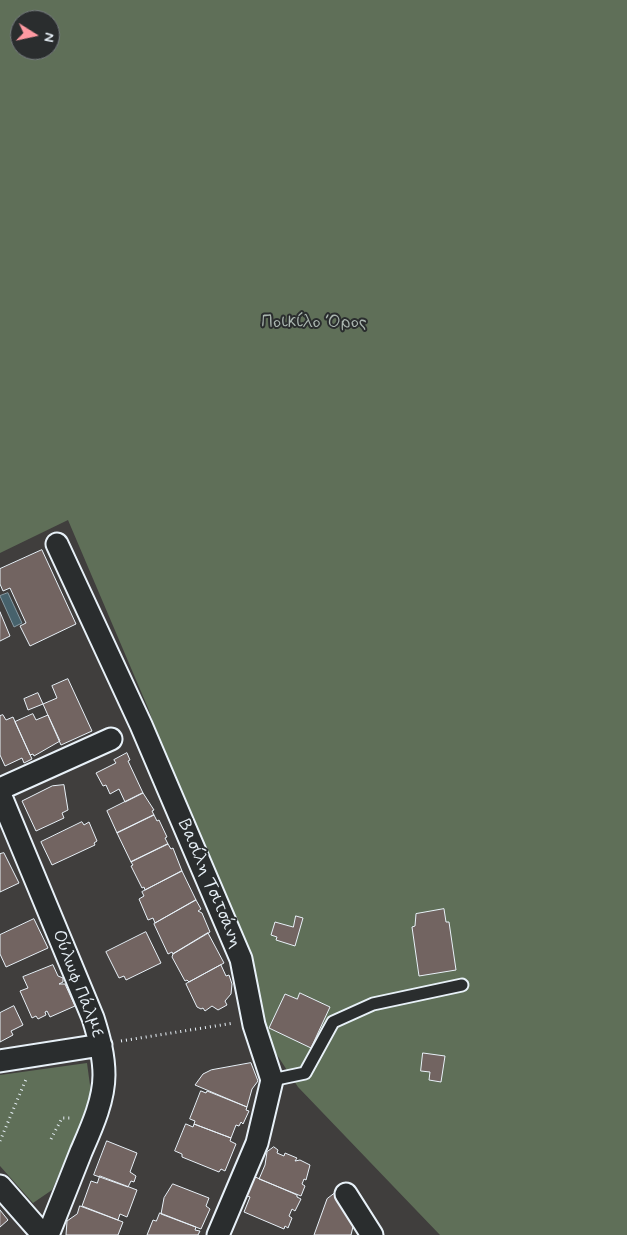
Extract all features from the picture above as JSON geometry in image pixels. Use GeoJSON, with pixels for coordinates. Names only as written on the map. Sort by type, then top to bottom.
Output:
{"type":"FeatureCollection","features":[{"type":"Feature","properties":{"kind":"street","name":"Βασίλη Τσιτσάνη"},"geometry":{"type":"LineString","coordinates":[[57,544],[141,725],[241,958],[253,1020],[272,1080]]}},
{"type":"Feature","properties":{"kind":"street"},"geometry":{"type":"LineString","coordinates":[[0,789],[111,739]]}},
{"type":"Feature","properties":{"kind":"street","name":"Ούλωφ Πάλμε"},"geometry":{"type":"LineString","coordinates":[[0,794],[94,1018],[101,1045],[104,1077],[100,1102],[48,1235]]}},
{"type":"Feature","properties":{"kind":"street"},"geometry":{"type":"LineString","coordinates":[[0,1061],[101,1045]]}},
{"type":"Feature","properties":{"kind":"street"},"geometry":{"type":"LineString","coordinates":[[218,1235],[257,1143],[272,1080]]}},
{"type":"Feature","properties":{"kind":"street"},"geometry":{"type":"LineString","coordinates":[[0,1186],[43,1235]]}},
{"type":"Feature","properties":{"kind":"street"},"geometry":{"type":"LineString","coordinates":[[346,1194],[372,1235]]}},
{"type":"Feature","properties":{"kind":"lane"},"geometry":{"type":"LineString","coordinates":[[272,1080],[305,1073],[333,1022],[373,1004],[462,985]]}},
{"type":"Feature","properties":{"kind":"path"},"geometry":{"type":"LineString","coordinates":[[141,1038],[217,1026]]}},
{"type":"Feature","properties":{"kind":"path"},"geometry":{"type":"LineString","coordinates":[[0,1141],[36,1056]]}},
{"type":"Feature","properties":{"kind":"green space","name":"Ποικίλο Όρος"},"geometry":{"type":"Polygon","coordinates":[[[0,0],[627,0],[627,1235],[440,1235],[298,1087],[266,1038],[148,708],[68,520],[0,553],[0,0]]]}},
{"type":"Feature","properties":{"kind":"green space"},"geometry":{"type":"Polygon","coordinates":[[[87,1063],[92,1100],[52,1190],[33,1203],[0,1166],[0,1075],[87,1063]]]}},
{"type":"Feature","properties":{"kind":"water"},"geometry":{"type":"Polygon","coordinates":[[[8,593],[22,623],[14,627],[0,596],[8,593]]]}},
{"type":"Feature","properties":{"kind":"building"},"geometry":{"type":"Polygon","coordinates":[[[42,550],[76,624],[30,646],[20,626],[26,623],[10,588],[3,591],[0,584],[0,569],[42,550]]]}},
{"type":"Feature","properties":{"kind":"building"},"geometry":{"type":"Polygon","coordinates":[[[0,612],[10,636],[0,641],[0,612]]]}},
{"type":"Feature","properties":{"kind":"building"},"geometry":{"type":"Polygon","coordinates":[[[68,679],[92,731],[61,745],[43,704],[57,698],[52,686],[68,679]]]}},
{"type":"Feature","properties":{"kind":"building"},"geometry":{"type":"Polygon","coordinates":[[[38,693],[43,704],[28,710],[24,699],[38,693]]]}},
{"type":"Feature","properties":{"kind":"building"},"geometry":{"type":"Polygon","coordinates":[[[33,714],[36,720],[48,715],[60,741],[34,756],[33,754],[30,755],[15,722],[33,714]]]}},
{"type":"Feature","properties":{"kind":"building"},"geometry":{"type":"Polygon","coordinates":[[[3,715],[6,720],[13,717],[32,759],[24,763],[22,758],[5,766],[0,755],[0,716],[3,715]]]}},
{"type":"Feature","properties":{"kind":"building"},"geometry":{"type":"Polygon","coordinates":[[[127,753],[130,760],[128,761],[143,793],[125,802],[119,789],[110,794],[106,785],[103,786],[96,773],[116,763],[114,760],[127,753]]]}},
{"type":"Feature","properties":{"kind":"building"},"geometry":{"type":"Polygon","coordinates":[[[64,785],[68,810],[62,813],[64,818],[36,831],[22,801],[52,786],[64,785]]]}},
{"type":"Feature","properties":{"kind":"building"},"geometry":{"type":"Polygon","coordinates":[[[143,793],[154,810],[152,811],[154,815],[117,833],[107,811],[143,793]]]}},
{"type":"Feature","properties":{"kind":"building"},"geometry":{"type":"Polygon","coordinates":[[[154,815],[157,821],[159,820],[167,837],[165,838],[168,844],[131,862],[117,833],[154,815]]]}},
{"type":"Feature","properties":{"kind":"building"},"geometry":{"type":"Polygon","coordinates":[[[82,822],[84,825],[89,822],[97,841],[94,843],[95,845],[52,865],[41,842],[82,822]]]}},
{"type":"Feature","properties":{"kind":"building"},"geometry":{"type":"Polygon","coordinates":[[[168,844],[171,849],[173,848],[182,871],[145,890],[144,887],[142,888],[131,866],[133,865],[131,862],[168,844]]]}},
{"type":"Feature","properties":{"kind":"building"},"geometry":{"type":"Polygon","coordinates":[[[4,853],[19,883],[0,892],[0,854],[4,853]]]}},
{"type":"Feature","properties":{"kind":"building"},"geometry":{"type":"Polygon","coordinates":[[[182,871],[196,900],[155,923],[153,918],[148,920],[139,899],[144,896],[142,892],[182,871]]]}},
{"type":"Feature","properties":{"kind":"building"},"geometry":{"type":"Polygon","coordinates":[[[196,900],[201,909],[198,911],[202,913],[210,932],[173,954],[172,952],[168,954],[154,924],[196,900]]]}},
{"type":"Feature","properties":{"kind":"building"},"geometry":{"type":"Polygon","coordinates":[[[444,909],[446,922],[449,922],[456,970],[419,976],[412,927],[415,926],[416,914],[444,909]]]}},
{"type":"Feature","properties":{"kind":"building"},"geometry":{"type":"Polygon","coordinates":[[[296,916],[303,918],[295,946],[276,940],[277,937],[271,935],[275,922],[293,927],[296,916]]]}},
{"type":"Feature","properties":{"kind":"building"},"geometry":{"type":"Polygon","coordinates":[[[34,919],[48,948],[6,967],[0,954],[0,935],[34,919]]]}},
{"type":"Feature","properties":{"kind":"building"},"geometry":{"type":"Polygon","coordinates":[[[146,932],[161,963],[126,980],[124,976],[119,978],[106,952],[146,932]]]}},
{"type":"Feature","properties":{"kind":"building"},"geometry":{"type":"Polygon","coordinates":[[[208,933],[224,963],[189,982],[185,981],[172,957],[173,954],[208,933]]]}},
{"type":"Feature","properties":{"kind":"building"},"geometry":{"type":"Polygon","coordinates":[[[53,965],[58,976],[63,978],[63,982],[59,984],[65,984],[75,1006],[50,1017],[47,1011],[45,1012],[46,1015],[38,1019],[36,1016],[32,1018],[20,991],[28,988],[23,977],[53,965]]]}},
{"type":"Feature","properties":{"kind":"building"},"geometry":{"type":"Polygon","coordinates":[[[221,965],[226,976],[229,975],[232,984],[231,994],[225,1001],[227,1005],[218,1010],[212,1006],[205,1011],[203,1008],[197,1007],[186,984],[221,965]]]}},
{"type":"Feature","properties":{"kind":"building"},"geometry":{"type":"Polygon","coordinates":[[[300,993],[330,1007],[311,1048],[269,1028],[285,994],[297,999],[300,993]]]}},
{"type":"Feature","properties":{"kind":"building"},"geometry":{"type":"Polygon","coordinates":[[[14,1006],[23,1025],[11,1031],[13,1035],[0,1042],[0,1013],[14,1006]]]}},
{"type":"Feature","properties":{"kind":"building"},"geometry":{"type":"Polygon","coordinates":[[[423,1053],[445,1056],[441,1082],[429,1080],[430,1072],[421,1071],[423,1053]]]}},
{"type":"Feature","properties":{"kind":"building"},"geometry":{"type":"Polygon","coordinates":[[[251,1063],[258,1081],[252,1089],[247,1107],[195,1085],[203,1074],[211,1070],[251,1063]]]}},
{"type":"Feature","properties":{"kind":"building"},"geometry":{"type":"Polygon","coordinates":[[[201,1091],[206,1093],[207,1091],[247,1107],[246,1110],[249,1111],[243,1124],[241,1122],[239,1126],[236,1125],[231,1138],[194,1124],[195,1121],[190,1119],[201,1091]]]}},
{"type":"Feature","properties":{"kind":"building"},"geometry":{"type":"Polygon","coordinates":[[[186,1124],[193,1127],[194,1124],[231,1138],[230,1141],[236,1144],[225,1171],[221,1169],[219,1172],[182,1157],[182,1154],[175,1151],[186,1124]]]}},
{"type":"Feature","properties":{"kind":"building"},"geometry":{"type":"Polygon","coordinates":[[[107,1141],[137,1153],[130,1172],[136,1176],[134,1182],[131,1181],[128,1187],[94,1175],[107,1141]]]}},
{"type":"Feature","properties":{"kind":"building"},"geometry":{"type":"Polygon","coordinates":[[[274,1147],[278,1150],[277,1153],[284,1156],[285,1153],[297,1158],[295,1161],[300,1160],[310,1165],[306,1180],[304,1179],[302,1184],[305,1186],[301,1196],[259,1179],[265,1165],[267,1152],[274,1147]]]}},
{"type":"Feature","properties":{"kind":"building"},"geometry":{"type":"Polygon","coordinates":[[[100,1176],[137,1190],[127,1217],[120,1214],[118,1220],[82,1206],[91,1181],[97,1183],[100,1176]]]}},
{"type":"Feature","properties":{"kind":"building"},"geometry":{"type":"Polygon","coordinates":[[[253,1176],[297,1195],[301,1199],[295,1211],[292,1209],[289,1216],[292,1218],[288,1228],[285,1226],[284,1229],[244,1212],[250,1197],[245,1195],[253,1176]]]}},
{"type":"Feature","properties":{"kind":"building"},"geometry":{"type":"Polygon","coordinates":[[[173,1184],[209,1198],[206,1206],[210,1209],[201,1229],[161,1214],[164,1198],[173,1184]]]}},
{"type":"Feature","properties":{"kind":"building"},"geometry":{"type":"Polygon","coordinates":[[[335,1193],[339,1194],[355,1218],[351,1235],[314,1235],[327,1199],[335,1193]]]}},
{"type":"Feature","properties":{"kind":"building"},"geometry":{"type":"Polygon","coordinates":[[[80,1206],[123,1222],[118,1235],[66,1235],[67,1221],[77,1214],[80,1206]]]}},
{"type":"Feature","properties":{"kind":"building"},"geometry":{"type":"Polygon","coordinates":[[[0,1210],[8,1220],[0,1227],[0,1210]]]}},
{"type":"Feature","properties":{"kind":"building"},"geometry":{"type":"Polygon","coordinates":[[[160,1213],[196,1227],[195,1230],[200,1231],[198,1235],[147,1235],[153,1220],[156,1221],[160,1213]]]}}]}
